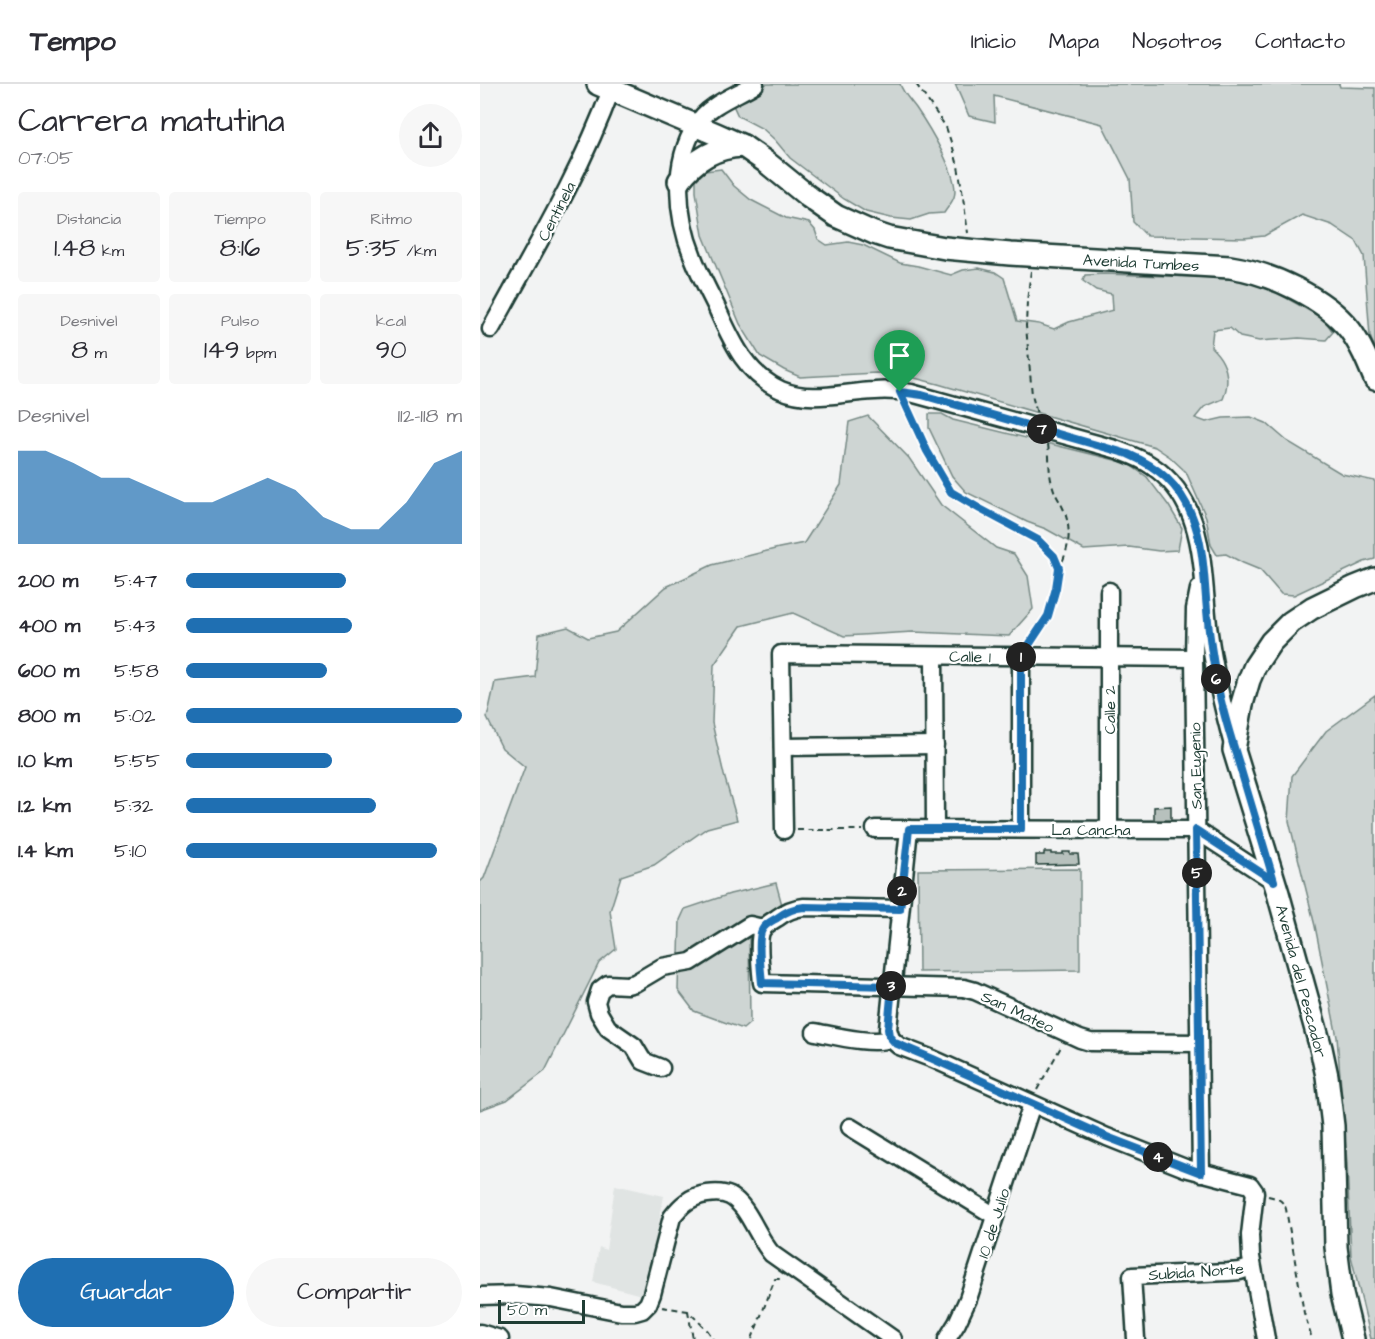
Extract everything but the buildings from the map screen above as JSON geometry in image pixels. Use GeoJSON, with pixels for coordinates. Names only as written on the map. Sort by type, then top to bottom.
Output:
{"type":"FeatureCollection","features":[{"type":"Feature","properties":{"kind":"main road","name":"Avenida Tumbes"},"geometry":{"type":"LineString","coordinates":[[612,86],[699,121],[744,136],[777,158],[838,211],[862,227]]}},
{"type":"Feature","properties":{"kind":"main road","name":"Avenida Tumbes"},"geometry":{"type":"LineString","coordinates":[[699,121],[716,134],[742,146],[760,158],[836,216],[874,233],[904,242],[970,251],[1216,266],[1262,274],[1311,298],[1339,318],[1356,340],[1375,379]]}},
{"type":"Feature","properties":{"kind":"main road"},"geometry":{"type":"LineString","coordinates":[[679,181],[691,166],[709,153],[726,147],[742,146]]}},
{"type":"Feature","properties":{"kind":"main road"},"geometry":{"type":"LineString","coordinates":[[1234,750],[1242,704],[1249,680],[1255,666],[1272,642],[1291,622],[1312,608],[1354,586],[1375,579]]}},
{"type":"Feature","properties":{"kind":"main road","name":"Avenida del Pescador"},"geometry":{"type":"LineString","coordinates":[[1234,750],[1315,1020],[1327,1076],[1334,1151],[1336,1247],[1342,1294],[1353,1339]]}},
{"type":"Feature","properties":{"kind":"street"},"geometry":{"type":"LineString","coordinates":[[699,121],[712,108],[755,84]]}},
{"type":"Feature","properties":{"kind":"street","name":"Centinela"},"geometry":{"type":"LineString","coordinates":[[491,329],[574,177],[612,86]]}},
{"type":"Feature","properties":{"kind":"street","name":"Avenida del Pescador"},"geometry":{"type":"LineString","coordinates":[[699,121],[686,147],[679,181],[681,217],[693,258],[737,350],[753,370],[771,385],[804,396],[873,391],[922,395],[1115,449],[1151,464],[1176,489],[1191,515],[1199,540],[1218,690],[1234,750]]}},
{"type":"Feature","properties":{"kind":"street","name":"San Eugenio"},"geometry":{"type":"LineString","coordinates":[[1201,1173],[1194,658],[1195,609],[1197,595],[1204,577]]}},
{"type":"Feature","properties":{"kind":"street","name":"Calle 2"},"geometry":{"type":"LineString","coordinates":[[1108,591],[1110,830]]}},
{"type":"Feature","properties":{"kind":"street","name":"Calle 1"},"geometry":{"type":"LineString","coordinates":[[783,747],[781,654],[1194,658]]}},
{"type":"Feature","properties":{"kind":"street"},"geometry":{"type":"LineString","coordinates":[[934,656],[935,829]]}},
{"type":"Feature","properties":{"kind":"street"},"geometry":{"type":"LineString","coordinates":[[1021,657],[1021,829]]}},
{"type":"Feature","properties":{"kind":"street"},"geometry":{"type":"LineString","coordinates":[[784,830],[783,747],[935,745]]}},
{"type":"Feature","properties":{"kind":"street","name":"La Cancha"},"geometry":{"type":"LineString","coordinates":[[875,829],[1196,830]]}},
{"type":"Feature","properties":{"kind":"street"},"geometry":{"type":"LineString","coordinates":[[891,1040],[888,1029],[909,829]]}},
{"type":"Feature","properties":{"kind":"street"},"geometry":{"type":"LineString","coordinates":[[1196,830],[1274,881]]}},
{"type":"Feature","properties":{"kind":"street"},"geometry":{"type":"LineString","coordinates":[[661,1068],[643,1061],[634,1046],[608,1028],[599,1013],[597,1002],[600,990],[608,984],[635,983],[662,968],[691,962],[750,926],[763,928],[794,909],[804,907],[900,909]]}},
{"type":"Feature","properties":{"kind":"street","name":"San Mateo"},"geometry":{"type":"LineString","coordinates":[[763,928],[760,939],[762,983],[970,989],[1085,1041],[1199,1043]]}},
{"type":"Feature","properties":{"kind":"street"},"geometry":{"type":"LineString","coordinates":[[815,1032],[872,1041],[891,1040],[1107,1137],[1201,1173],[1253,1187],[1255,1192],[1250,1235],[1252,1267],[1266,1339]]}},
{"type":"Feature","properties":{"kind":"street","name":"10 de Julio"},"geometry":{"type":"LineString","coordinates":[[947,1339],[968,1299],[1032,1104]]}},
{"type":"Feature","properties":{"kind":"street"},"geometry":{"type":"LineString","coordinates":[[850,1127],[995,1216]]}},
{"type":"Feature","properties":{"kind":"street"},"geometry":{"type":"LineString","coordinates":[[480,1296],[515,1295],[551,1298],[621,1312],[642,1310],[648,1304],[652,1294],[672,1217],[687,1202],[702,1195],[722,1194],[731,1197],[748,1216],[764,1246],[781,1262],[893,1339]]}},
{"type":"Feature","properties":{"kind":"street","name":"Subida Norte"},"geometry":{"type":"LineString","coordinates":[[1136,1339],[1132,1276],[1228,1272],[1252,1267]]}},
{"type":"Feature","properties":{"kind":"street"},"geometry":{"type":"LineString","coordinates":[[480,1333],[500,1339]]}},
{"type":"Feature","properties":{"kind":"path"},"geometry":{"type":"LineString","coordinates":[[916,84],[946,128],[953,148],[963,190],[970,251]]}},
{"type":"Feature","properties":{"kind":"path"},"geometry":{"type":"LineString","coordinates":[[900,392],[927,451],[951,492],[1038,540],[1054,556],[1059,568],[1048,616],[1021,657]]}},
{"type":"Feature","properties":{"kind":"path"},"geometry":{"type":"LineString","coordinates":[[784,830],[875,829]]}},
{"type":"Feature","properties":{"kind":"path"},"geometry":{"type":"LineString","coordinates":[[1032,1104],[1068,1034]]}},
{"type":"Feature","properties":{"kind":"path"},"geometry":{"type":"LineString","coordinates":[[1255,1192],[1279,1199],[1285,1205],[1304,1312],[1312,1339]]}},
{"type":"Feature","properties":{"kind":"path"},"geometry":{"type":"LineString","coordinates":[[752,1339],[776,1279],[806,1278]]}},
{"type":"Feature","properties":{"kind":"path"},"geometry":{"type":"LineString","coordinates":[[648,1304],[688,1311],[713,1339]]}},
{"type":"Feature","properties":{"kind":"path"},"geometry":{"type":"LineString","coordinates":[[688,1311],[693,1339]]}},
{"type":"Feature","properties":{"kind":"shaded area"},"geometry":{"type":"Polygon","coordinates":[[[766,84],[900,84],[928,126],[948,165],[955,188],[951,203],[944,213],[929,214],[911,220],[866,212],[844,199],[790,158],[763,129],[738,116],[733,105],[746,99],[766,84]]]}},
{"type":"Feature","properties":{"kind":"shaded area"},"geometry":{"type":"Polygon","coordinates":[[[955,84],[1339,84],[1340,87],[1375,88],[1375,349],[1370,336],[1364,256],[1356,241],[1332,225],[1302,215],[1264,236],[1244,238],[1147,236],[1133,222],[1130,179],[1102,124],[994,96],[995,122],[969,116],[955,84]]]}},
{"type":"Feature","properties":{"kind":"shaded area"},"geometry":{"type":"Polygon","coordinates":[[[721,169],[734,186],[751,200],[786,218],[809,223],[818,239],[827,245],[848,242],[863,245],[900,263],[951,275],[963,270],[979,268],[995,272],[1004,278],[1017,321],[1054,329],[1069,322],[1113,310],[1112,294],[1096,290],[1083,281],[1085,275],[1104,274],[1228,278],[1252,282],[1265,286],[1324,319],[1333,332],[1326,340],[1299,338],[1259,341],[1240,337],[1230,328],[1213,330],[1211,347],[1224,365],[1227,385],[1223,399],[1204,407],[1195,418],[1206,422],[1223,418],[1251,417],[1266,423],[1287,441],[1342,474],[1375,481],[1375,559],[1294,595],[1281,594],[1260,570],[1226,554],[1217,555],[1211,545],[1206,517],[1186,472],[1155,447],[899,374],[800,377],[760,356],[740,324],[703,235],[696,180],[705,171],[721,169]]]}},
{"type":"Feature","properties":{"kind":"shaded area"},"geometry":{"type":"Polygon","coordinates":[[[929,414],[942,414],[953,420],[1127,463],[1147,477],[1182,528],[1178,550],[1159,551],[1129,547],[1084,550],[1046,529],[966,492],[952,476],[929,428],[929,414]]]}},
{"type":"Feature","properties":{"kind":"shaded area"},"geometry":{"type":"Polygon","coordinates":[[[868,416],[909,458],[941,505],[996,548],[1014,554],[1028,576],[1033,609],[1009,636],[913,632],[844,636],[793,613],[741,626],[714,665],[712,723],[737,820],[707,828],[654,865],[621,876],[610,911],[616,949],[599,963],[545,1071],[507,1100],[480,1110],[480,882],[484,878],[525,767],[502,748],[487,718],[495,682],[535,677],[539,634],[568,627],[588,638],[616,632],[666,587],[712,565],[804,543],[841,485],[849,422],[868,416]]]}},
{"type":"Feature","properties":{"kind":"shaded area"},"geometry":{"type":"Polygon","coordinates":[[[1375,695],[1375,1339],[1371,1339],[1351,1256],[1347,1163],[1337,1037],[1315,926],[1289,821],[1292,776],[1326,731],[1375,695]]]}},
{"type":"Feature","properties":{"kind":"shaded area"},"geometry":{"type":"Polygon","coordinates":[[[1080,869],[1080,970],[919,972],[918,870],[1080,869]]]}},
{"type":"Feature","properties":{"kind":"shaded area"},"geometry":{"type":"Polygon","coordinates":[[[776,883],[782,905],[749,929],[750,1023],[743,1029],[694,1011],[678,990],[680,920],[685,909],[730,894],[776,883]]]}},
{"type":"Feature","properties":{"kind":"shaded area"},"geometry":{"type":"Polygon","coordinates":[[[615,1185],[664,1196],[645,1296],[593,1282],[599,1247],[606,1250],[615,1185]]]}},
{"type":"Feature","properties":{"kind":"route"},"geometry":{"type":"LineString","coordinates":[[900,392],[922,395],[1115,449],[1151,464],[1162,473],[1185,501],[1196,527],[1218,690],[1274,881],[1196,830],[1201,1173],[1107,1137],[895,1043],[889,1036],[888,1029],[892,986],[762,983],[761,930],[783,914],[804,907],[900,909],[909,829],[1021,829],[1021,657],[1048,616],[1059,568],[1054,556],[1038,540],[951,492],[927,451],[900,392]]}}]}
